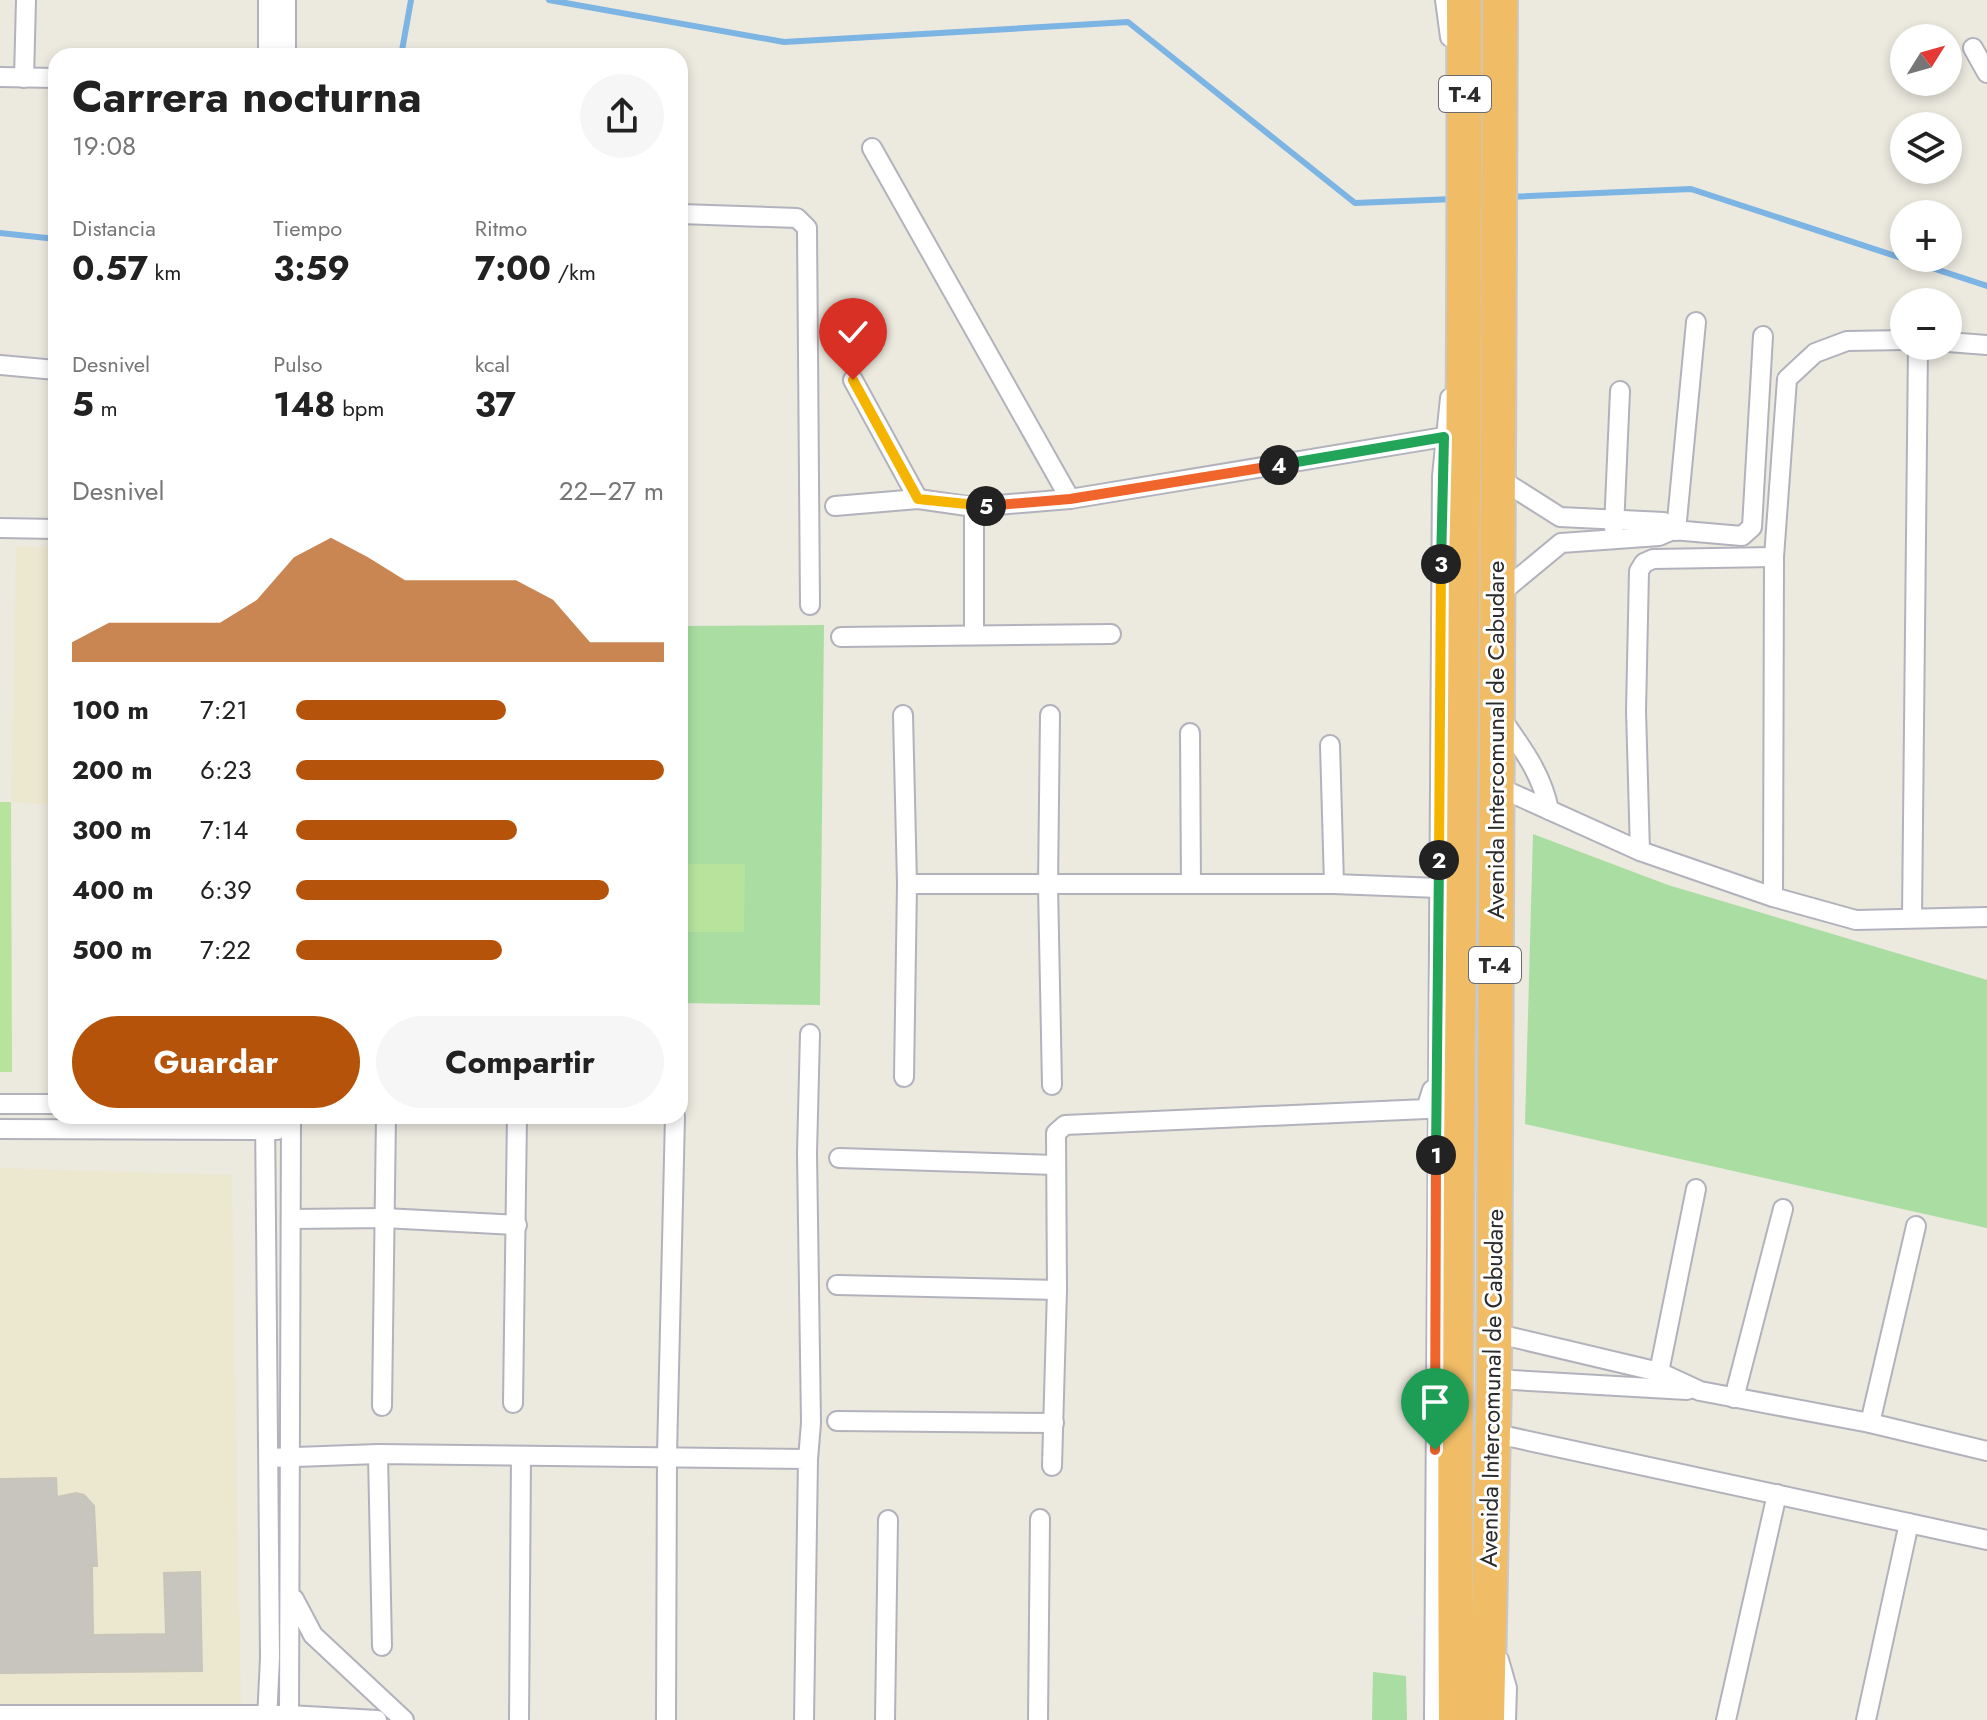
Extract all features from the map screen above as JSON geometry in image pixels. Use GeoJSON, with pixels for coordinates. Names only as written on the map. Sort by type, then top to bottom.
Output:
{"type":"FeatureCollection","features":[{"type":"Feature","properties":{"kind":"highway","name":"Avenida Intercomunal de Cabudare"},"geometry":{"type":"LineString","coordinates":[[1456,1720],[1454,1453],[1464,0]]}},
{"type":"Feature","properties":{"kind":"highway","name":"Avenida Intercomunal de Cabudare"},"geometry":{"type":"LineString","coordinates":[[1487,1720],[1494,1379],[1500,0]]}},
{"type":"Feature","properties":{"kind":"highway"},"geometry":{"type":"LineString","coordinates":[[1434,887],[1460,828]]}},
{"type":"Feature","properties":{"kind":"street"},"geometry":{"type":"LineString","coordinates":[[24,78],[26,0]]}},
{"type":"Feature","properties":{"kind":"street"},"geometry":{"type":"LineString","coordinates":[[268,0],[268,48]]}},
{"type":"Feature","properties":{"kind":"street"},"geometry":{"type":"LineString","coordinates":[[286,0],[286,48]]}},
{"type":"Feature","properties":{"kind":"street"},"geometry":{"type":"LineString","coordinates":[[1445,0],[1465,140]]}},
{"type":"Feature","properties":{"kind":"street"},"geometry":{"type":"LineString","coordinates":[[1973,48],[1987,73]]}},
{"type":"Feature","properties":{"kind":"street"},"geometry":{"type":"LineString","coordinates":[[0,77],[48,78]]}},
{"type":"Feature","properties":{"kind":"street"},"geometry":{"type":"LineString","coordinates":[[872,148],[1070,499]]}},
{"type":"Feature","properties":{"kind":"street"},"geometry":{"type":"LineString","coordinates":[[688,214],[797,218],[807,228],[810,605]]}},
{"type":"Feature","properties":{"kind":"street"},"geometry":{"type":"LineString","coordinates":[[1052,1466],[1057,1290],[1056,1133],[1065,1125],[1429,1107],[1432,1091],[1444,437],[1463,308]]}},
{"type":"Feature","properties":{"kind":"street"},"geometry":{"type":"LineString","coordinates":[[1674,530],[1696,322]]}},
{"type":"Feature","properties":{"kind":"street"},"geometry":{"type":"LineString","coordinates":[[1497,477],[1560,517],[1659,536],[1674,530],[1742,536],[1752,527],[1763,336]]}},
{"type":"Feature","properties":{"kind":"street"},"geometry":{"type":"LineString","coordinates":[[1773,897],[1774,557],[1787,379],[1815,353],[1847,341],[1890,340]]}},
{"type":"Feature","properties":{"kind":"street"},"geometry":{"type":"LineString","coordinates":[[1962,343],[1987,345]]}},
{"type":"Feature","properties":{"kind":"street"},"geometry":{"type":"LineString","coordinates":[[1912,917],[1918,360]]}},
{"type":"Feature","properties":{"kind":"street"},"geometry":{"type":"LineString","coordinates":[[0,365],[48,369]]}},
{"type":"Feature","properties":{"kind":"street"},"geometry":{"type":"LineString","coordinates":[[853,380],[918,499]]}},
{"type":"Feature","properties":{"kind":"street"},"geometry":{"type":"LineString","coordinates":[[1614,529],[1620,391]]}},
{"type":"Feature","properties":{"kind":"street"},"geometry":{"type":"LineString","coordinates":[[835,506],[918,499],[974,507],[1070,499],[1444,437]]}},
{"type":"Feature","properties":{"kind":"street"},"geometry":{"type":"LineString","coordinates":[[974,507],[974,635]]}},
{"type":"Feature","properties":{"kind":"street"},"geometry":{"type":"LineString","coordinates":[[1560,517],[1561,543]]}},
{"type":"Feature","properties":{"kind":"street"},"geometry":{"type":"LineString","coordinates":[[0,528],[48,529]]}},
{"type":"Feature","properties":{"kind":"street"},"geometry":{"type":"LineString","coordinates":[[1497,596],[1561,543],[1614,529]]}},
{"type":"Feature","properties":{"kind":"street"},"geometry":{"type":"LineString","coordinates":[[1640,851],[1636,711],[1639,571],[1644,563],[1653,559],[1774,557]]}},
{"type":"Feature","properties":{"kind":"street"},"geometry":{"type":"LineString","coordinates":[[841,637],[1111,634]]}},
{"type":"Feature","properties":{"kind":"street"},"geometry":{"type":"LineString","coordinates":[[1497,711],[1537,771],[1549,810]]}},
{"type":"Feature","properties":{"kind":"street"},"geometry":{"type":"LineString","coordinates":[[903,715],[907,884],[904,1077]]}},
{"type":"Feature","properties":{"kind":"street"},"geometry":{"type":"LineString","coordinates":[[1050,715],[1048,886],[1052,1085]]}},
{"type":"Feature","properties":{"kind":"street"},"geometry":{"type":"LineString","coordinates":[[1190,733],[1191,884]]}},
{"type":"Feature","properties":{"kind":"street"},"geometry":{"type":"LineString","coordinates":[[1330,745],[1334,884]]}},
{"type":"Feature","properties":{"kind":"street"},"geometry":{"type":"LineString","coordinates":[[1496,786],[1640,851],[1773,897],[1856,920],[1987,917]]}},
{"type":"Feature","properties":{"kind":"street"},"geometry":{"type":"LineString","coordinates":[[907,884],[1334,884],[1434,887]]}},
{"type":"Feature","properties":{"kind":"street"},"geometry":{"type":"LineString","coordinates":[[1434,887],[1434,1720]]}},
{"type":"Feature","properties":{"kind":"street"},"geometry":{"type":"LineString","coordinates":[[804,1720],[811,1423],[807,1153],[810,1034]]}},
{"type":"Feature","properties":{"kind":"street"},"geometry":{"type":"LineString","coordinates":[[0,1104],[48,1104]]}},
{"type":"Feature","properties":{"kind":"street"},"geometry":{"type":"LineString","coordinates":[[0,1129],[221,1124]]}},
{"type":"Feature","properties":{"kind":"street"},"geometry":{"type":"LineString","coordinates":[[265,1124],[269,1458],[267,1718]]}},
{"type":"Feature","properties":{"kind":"street"},"geometry":{"type":"LineString","coordinates":[[289,1717],[292,1124]]}},
{"type":"Feature","properties":{"kind":"street"},"geometry":{"type":"LineString","coordinates":[[382,1406],[386,1124]]}},
{"type":"Feature","properties":{"kind":"street"},"geometry":{"type":"LineString","coordinates":[[513,1403],[517,1124]]}},
{"type":"Feature","properties":{"kind":"street"},"geometry":{"type":"LineString","coordinates":[[666,1720],[667,1455],[675,1124]]}},
{"type":"Feature","properties":{"kind":"street"},"geometry":{"type":"LineString","coordinates":[[839,1158],[1056,1165]]}},
{"type":"Feature","properties":{"kind":"street"},"geometry":{"type":"LineString","coordinates":[[1659,1372],[1696,1189]]}},
{"type":"Feature","properties":{"kind":"street"},"geometry":{"type":"LineString","coordinates":[[1734,1398],[1783,1209]]}},
{"type":"Feature","properties":{"kind":"street"},"geometry":{"type":"LineString","coordinates":[[291,1219],[384,1218],[517,1225]]}},
{"type":"Feature","properties":{"kind":"street"},"geometry":{"type":"LineString","coordinates":[[1870,1423],[1916,1226]]}},
{"type":"Feature","properties":{"kind":"street"},"geometry":{"type":"LineString","coordinates":[[837,1285],[1057,1290]]}},
{"type":"Feature","properties":{"kind":"street"},"geometry":{"type":"LineString","coordinates":[[1494,1333],[1659,1372],[1700,1391]]}},
{"type":"Feature","properties":{"kind":"street"},"geometry":{"type":"LineString","coordinates":[[1543,1380],[1550,1346]]}},
{"type":"Feature","properties":{"kind":"street"},"geometry":{"type":"LineString","coordinates":[[1494,1379],[1700,1391],[1870,1423],[1987,1451]]}},
{"type":"Feature","properties":{"kind":"street"},"geometry":{"type":"LineString","coordinates":[[837,1421],[1054,1423]]}},
{"type":"Feature","properties":{"kind":"street"},"geometry":{"type":"LineString","coordinates":[[1492,1433],[1987,1540]]}},
{"type":"Feature","properties":{"kind":"street"},"geometry":{"type":"LineString","coordinates":[[269,1458],[378,1454],[808,1459]]}},
{"type":"Feature","properties":{"kind":"street"},"geometry":{"type":"LineString","coordinates":[[378,1454],[382,1646]]}},
{"type":"Feature","properties":{"kind":"street"},"geometry":{"type":"LineString","coordinates":[[519,1720],[521,1456]]}},
{"type":"Feature","properties":{"kind":"street"},"geometry":{"type":"LineString","coordinates":[[1726,1720],[1777,1494]]}},
{"type":"Feature","properties":{"kind":"street"},"geometry":{"type":"LineString","coordinates":[[1038,1720],[1040,1519]]}},
{"type":"Feature","properties":{"kind":"street"},"geometry":{"type":"LineString","coordinates":[[885,1720],[888,1520]]}},
{"type":"Feature","properties":{"kind":"street"},"geometry":{"type":"LineString","coordinates":[[1866,1720],[1909,1523]]}},
{"type":"Feature","properties":{"kind":"street"},"geometry":{"type":"LineString","coordinates":[[292,1594],[313,1635],[404,1720]]}},
{"type":"Feature","properties":{"kind":"street"},"geometry":{"type":"LineString","coordinates":[[1489,1623],[1507,1688],[1506,1720]]}},
{"type":"Feature","properties":{"kind":"street"},"geometry":{"type":"LineString","coordinates":[[0,1715],[377,1720]]}},
{"type":"Feature","properties":{"kind":"shaded area"},"geometry":{"type":"Polygon","coordinates":[[[16,547],[48,547],[48,805],[11,802],[16,547]]]}},
{"type":"Feature","properties":{"kind":"shaded area"},"geometry":{"type":"Polygon","coordinates":[[[0,1168],[232,1175],[241,1710],[0,1711],[0,1168]]]}},
{"type":"Feature","properties":{"kind":"green space"},"geometry":{"type":"Polygon","coordinates":[[[824,625],[820,1005],[688,1003],[688,626],[824,625]]]}},
{"type":"Feature","properties":{"kind":"green space"},"geometry":{"type":"Polygon","coordinates":[[[0,802],[11,802],[12,1072],[0,1072],[0,802]]]}},
{"type":"Feature","properties":{"kind":"green space"},"geometry":{"type":"Polygon","coordinates":[[[1533,834],[1668,885],[1987,980],[1987,1228],[1525,1124],[1533,834]]]}},
{"type":"Feature","properties":{"kind":"green space"},"geometry":{"type":"Polygon","coordinates":[[[688,864],[745,864],[744,932],[688,932],[688,864]]]}},
{"type":"Feature","properties":{"kind":"green space"},"geometry":{"type":"Polygon","coordinates":[[[1373,1672],[1406,1676],[1407,1720],[1372,1720],[1373,1672]]]}},
{"type":"Feature","properties":{"kind":"building"},"geometry":{"type":"Polygon","coordinates":[[[56,1478],[57,1497],[76,1493],[84,1495],[94,1506],[97,1566],[92,1566],[93,1635],[166,1634],[164,1573],[200,1572],[202,1671],[0,1673],[0,1479],[56,1478]]]}},
{"type":"Feature","properties":{"kind":"waterway"},"geometry":{"type":"LineString","coordinates":[[402,48],[411,0]]}},
{"type":"Feature","properties":{"kind":"waterway"},"geometry":{"type":"LineString","coordinates":[[549,0],[784,42],[1128,22],[1355,203],[1454,199]]}},
{"type":"Feature","properties":{"kind":"waterway"},"geometry":{"type":"LineString","coordinates":[[1509,197],[1691,189],[1987,286]]}},
{"type":"Feature","properties":{"kind":"waterway"},"geometry":{"type":"LineString","coordinates":[[0,233],[48,238]]}},
{"type":"Feature","properties":{"kind":"route"},"geometry":{"type":"LineString","coordinates":[[853,380],[918,499],[974,507],[1070,499],[1444,437],[1435,1450]]}}]}
